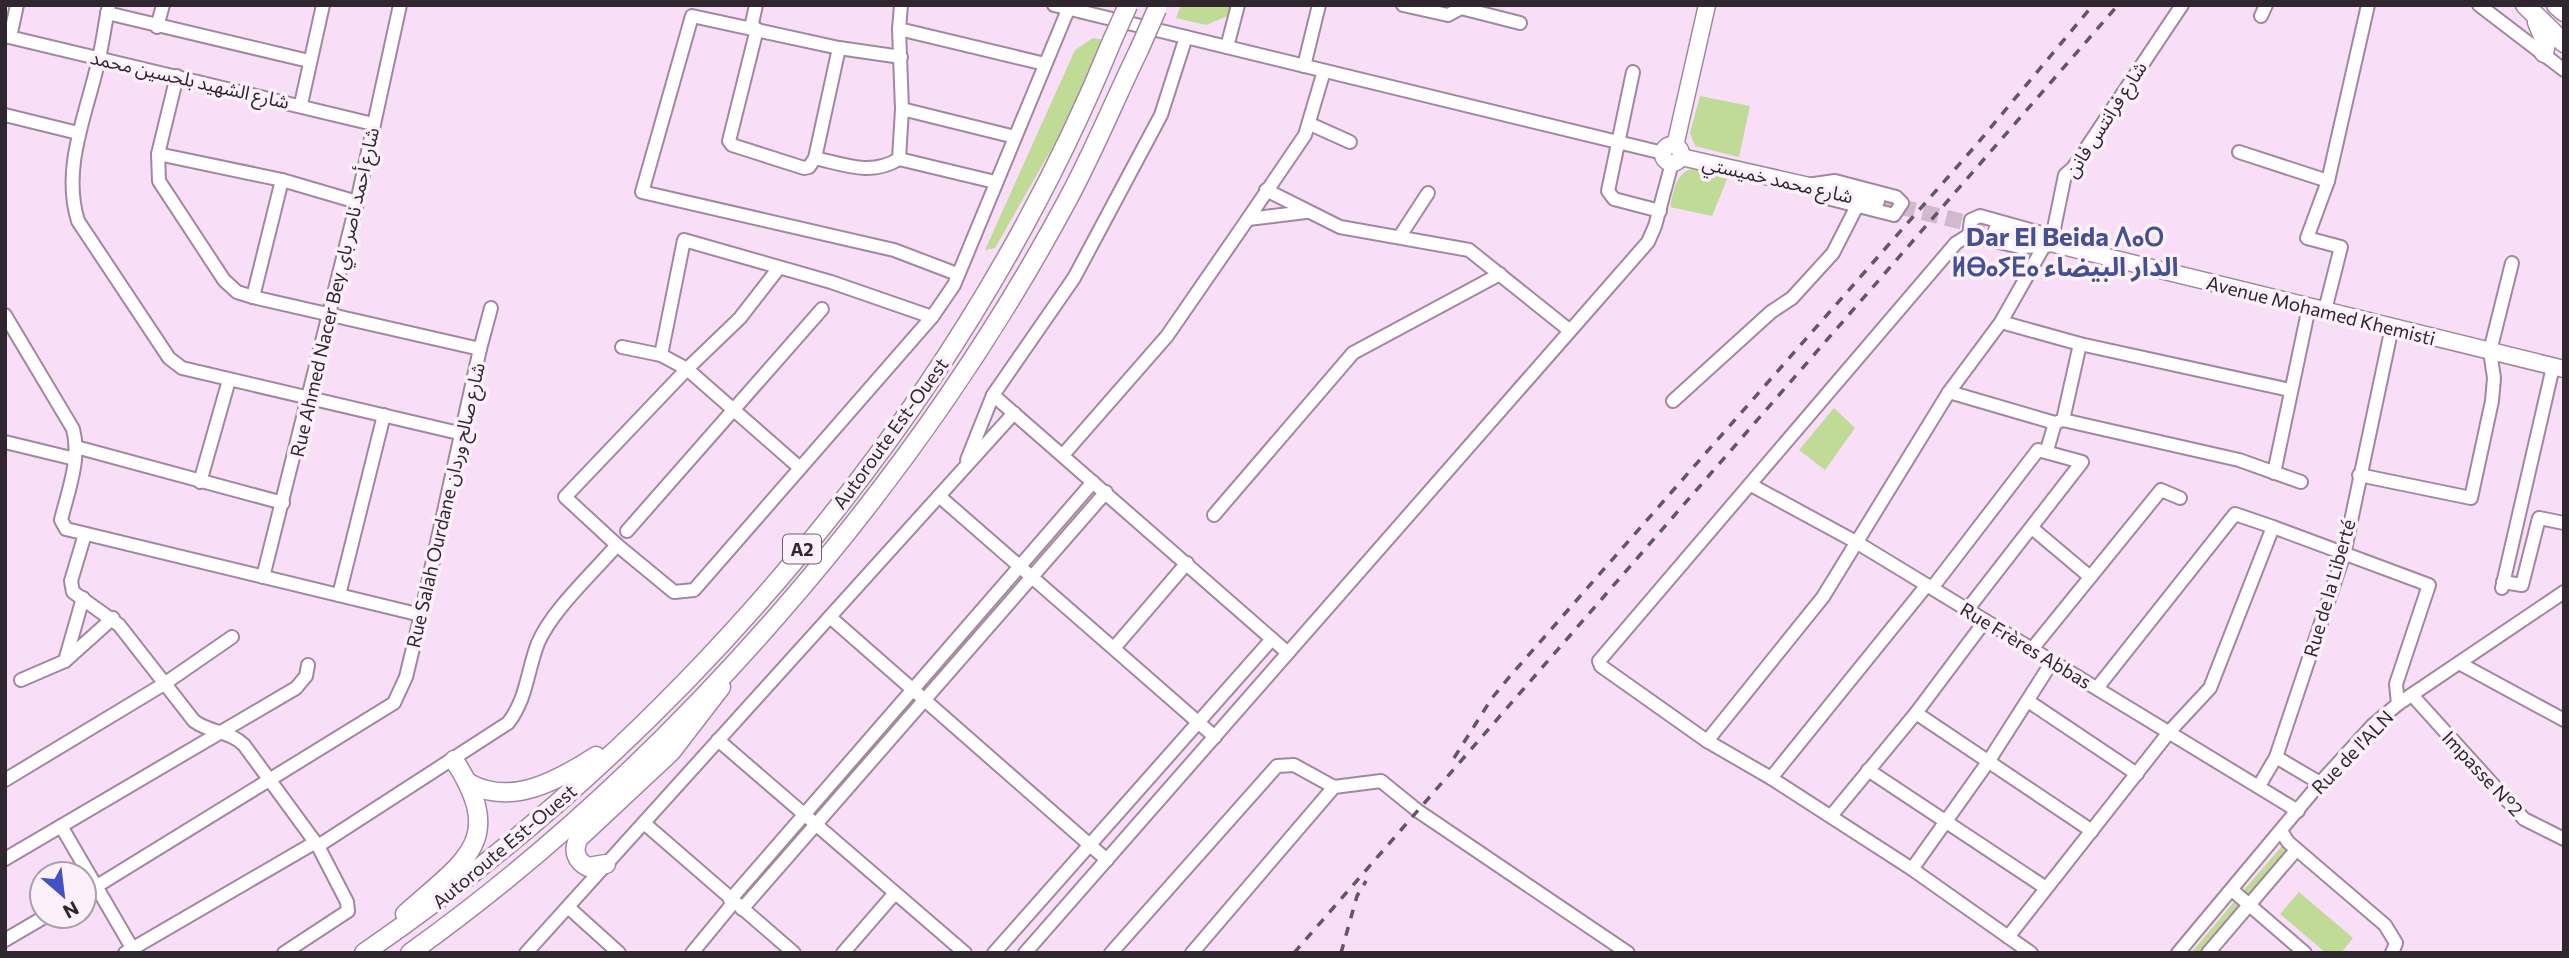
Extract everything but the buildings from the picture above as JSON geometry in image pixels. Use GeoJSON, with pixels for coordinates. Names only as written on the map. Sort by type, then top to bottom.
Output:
{"type":"FeatureCollection","features":[{"type":"Feature","properties":{"kind":"highway","name":"Autoroute Est-Ouest"},"geometry":{"type":"LineString","coordinates":[[362,953],[436,903],[524,833],[638,730],[759,601],[850,491],[954,345],[1001,267],[1081,117],[1128,5]]}},
{"type":"Feature","properties":{"kind":"highway"},"geometry":{"type":"LineString","coordinates":[[2556,5],[2564,12]]}},
{"type":"Feature","properties":{"kind":"highway","name":"Autoroute Est-Ouest"},"geometry":{"type":"LineString","coordinates":[[410,953],[469,911],[537,855],[626,772],[759,634],[856,521],[932,420],[989,335],[1069,198],[1158,7]]}},
{"type":"Feature","properties":{"kind":"highway"},"geometry":{"type":"LineString","coordinates":[[2528,9],[2546,41],[2544,53]]}},
{"type":"Feature","properties":{"kind":"highway"},"geometry":{"type":"LineString","coordinates":[[2528,9],[2564,43]]}},
{"type":"Feature","properties":{"kind":"highway"},"geometry":{"type":"LineString","coordinates":[[607,864],[589,867],[580,862],[576,848],[579,838],[678,744],[759,634]]}},
{"type":"Feature","properties":{"kind":"highway"},"geometry":{"type":"LineString","coordinates":[[469,783],[497,794],[532,788],[579,767],[638,730]]}},
{"type":"Feature","properties":{"kind":"highway"},"geometry":{"type":"LineString","coordinates":[[362,953],[446,878],[475,843],[480,812],[469,783],[454,760]]}},
{"type":"Feature","properties":{"kind":"main road"},"geometry":{"type":"LineString","coordinates":[[1673,155],[1707,5]]}},
{"type":"Feature","properties":{"kind":"main road","name":"شارع محمد خميستي"},"geometry":{"type":"LineString","coordinates":[[1673,155],[1876,201]]}},
{"type":"Feature","properties":{"kind":"main road","name":"Avenue Mohamed Khemisti"},"geometry":{"type":"LineString","coordinates":[[1997,230],[2558,368]]}},
{"type":"Feature","properties":{"kind":"street"},"geometry":{"type":"LineString","coordinates":[[8,36],[17,5]]}},
{"type":"Feature","properties":{"kind":"street"},"geometry":{"type":"LineString","coordinates":[[157,27],[163,5]]}},
{"type":"Feature","properties":{"kind":"street"},"geometry":{"type":"LineString","coordinates":[[301,104],[323,5]]}},
{"type":"Feature","properties":{"kind":"street","name":"Rue Ahmed Nacer Bey شارع أحمد ناصر باي"},"geometry":{"type":"LineString","coordinates":[[263,577],[357,202],[400,5]]}},
{"type":"Feature","properties":{"kind":"street"},"geometry":{"type":"LineString","coordinates":[[756,5],[754,29],[729,141],[732,145],[804,168],[809,167],[815,158],[839,48]]}},
{"type":"Feature","properties":{"kind":"street"},"geometry":{"type":"LineString","coordinates":[[899,159],[902,109],[899,29],[901,5]]}},
{"type":"Feature","properties":{"kind":"street"},"geometry":{"type":"LineString","coordinates":[[1025,953],[1648,242],[1660,211],[1673,155],[1054,5]]}},
{"type":"Feature","properties":{"kind":"street"},"geometry":{"type":"LineString","coordinates":[[1227,47],[1238,5]]}},
{"type":"Feature","properties":{"kind":"street"},"geometry":{"type":"LineString","coordinates":[[1304,66],[1319,5]]}},
{"type":"Feature","properties":{"kind":"street"},"geometry":{"type":"LineString","coordinates":[[1403,5],[1448,15],[1461,8],[1520,23]]}},
{"type":"Feature","properties":{"kind":"street","name":"شارع فرانتس فانن"},"geometry":{"type":"LineString","coordinates":[[1707,741],[1823,597],[1950,392],[2001,322],[2053,243],[2065,175],[2131,84],[2155,42],[2182,5]]}},
{"type":"Feature","properties":{"kind":"street"},"geometry":{"type":"LineString","coordinates":[[2274,473],[2290,390],[2341,247],[2307,238],[2328,181],[2368,5]]}},
{"type":"Feature","properties":{"kind":"street"},"geometry":{"type":"LineString","coordinates":[[2479,5],[2564,70]]}},
{"type":"Feature","properties":{"kind":"street"},"geometry":{"type":"LineString","coordinates":[[778,269],[740,318],[687,369],[565,497],[674,592],[694,590],[932,317],[954,285],[1069,7]]}},
{"type":"Feature","properties":{"kind":"street"},"geometry":{"type":"LineString","coordinates":[[309,61],[157,27],[108,9],[99,59],[78,133],[73,194],[78,221],[169,358],[182,368],[463,433]]}},
{"type":"Feature","properties":{"kind":"street"},"geometry":{"type":"LineString","coordinates":[[901,57],[839,48],[692,16],[642,192],[894,250],[957,274]]}},
{"type":"Feature","properties":{"kind":"street"},"geometry":{"type":"LineString","coordinates":[[899,29],[1045,64]]}},
{"type":"Feature","properties":{"kind":"street","name":"شارع الشهيد بلحسين محمد"},"geometry":{"type":"LineString","coordinates":[[8,36],[301,104],[373,124]]}},
{"type":"Feature","properties":{"kind":"street"},"geometry":{"type":"LineString","coordinates":[[963,469],[993,395],[1074,278],[1161,114],[1186,37]]}},
{"type":"Feature","properties":{"kind":"street"},"geometry":{"type":"LineString","coordinates":[[1063,455],[1167,336],[1248,219],[1310,124],[1324,71]]}},
{"type":"Feature","properties":{"kind":"street"},"geometry":{"type":"LineString","coordinates":[[1633,72],[1610,196],[1660,211]]}},
{"type":"Feature","properties":{"kind":"street","name":"Rue Salah Ourdane شارع صالح وردان"},"geometry":{"type":"LineString","coordinates":[[98,885],[271,782],[394,704],[406,677],[480,349],[237,292],[224,280],[158,179],[158,154],[177,75]]}},
{"type":"Feature","properties":{"kind":"street"},"geometry":{"type":"LineString","coordinates":[[902,109],[1015,137]]}},
{"type":"Feature","properties":{"kind":"street"},"geometry":{"type":"LineString","coordinates":[[5,116],[78,133]]}},
{"type":"Feature","properties":{"kind":"street"},"geometry":{"type":"LineString","coordinates":[[1310,124],[1350,142]]}},
{"type":"Feature","properties":{"kind":"street"},"geometry":{"type":"LineString","coordinates":[[2239,152],[2328,181]]}},
{"type":"Feature","properties":{"kind":"street"},"geometry":{"type":"LineString","coordinates":[[158,154],[282,180],[357,202]]}},
{"type":"Feature","properties":{"kind":"street"},"geometry":{"type":"LineString","coordinates":[[815,158],[868,170],[884,168],[899,159],[995,182]]}},
{"type":"Feature","properties":{"kind":"street"},"geometry":{"type":"LineString","coordinates":[[253,297],[282,180]]}},
{"type":"Feature","properties":{"kind":"street"},"geometry":{"type":"LineString","coordinates":[[1835,181],[1896,197],[1902,203],[1894,215],[1828,198],[1807,185],[1835,181]]}},
{"type":"Feature","properties":{"kind":"street"},"geometry":{"type":"LineString","coordinates":[[1266,190],[1340,227],[1469,250],[1569,330]]}},
{"type":"Feature","properties":{"kind":"street"},"geometry":{"type":"LineString","coordinates":[[1400,236],[1428,193]]}},
{"type":"Feature","properties":{"kind":"street"},"geometry":{"type":"LineString","coordinates":[[1673,401],[1771,312],[1792,298],[1833,253],[1857,206]]}},
{"type":"Feature","properties":{"kind":"street"},"geometry":{"type":"LineString","coordinates":[[1248,219],[1306,212]]}},
{"type":"Feature","properties":{"kind":"street"},"geometry":{"type":"LineString","coordinates":[[2031,953],[1831,816],[1707,741],[1601,666],[1599,661],[1956,243],[1969,234],[1972,220],[1980,216],[2053,243]]}},
{"type":"Feature","properties":{"kind":"street"},"geometry":{"type":"LineString","coordinates":[[1969,234],[2020,247],[2053,243]]}},
{"type":"Feature","properties":{"kind":"street"},"geometry":{"type":"LineString","coordinates":[[661,355],[684,240],[831,282],[932,317]]}},
{"type":"Feature","properties":{"kind":"street"},"geometry":{"type":"LineString","coordinates":[[2359,475],[2471,498],[2492,401],[2494,378],[2490,351],[2512,263]]}},
{"type":"Feature","properties":{"kind":"street"},"geometry":{"type":"LineString","coordinates":[[1214,515],[1353,353],[1500,274]]}},
{"type":"Feature","properties":{"kind":"street"},"geometry":{"type":"LineString","coordinates":[[480,349],[491,308]]}},
{"type":"Feature","properties":{"kind":"street"},"geometry":{"type":"LineString","coordinates":[[626,531],[822,309]]}},
{"type":"Feature","properties":{"kind":"street"},"geometry":{"type":"LineString","coordinates":[[5,315],[73,429],[76,453],[61,520],[68,530],[421,615]]}},
{"type":"Feature","properties":{"kind":"street"},"geometry":{"type":"LineString","coordinates":[[2001,322],[2080,344],[2290,390]]}},
{"type":"Feature","properties":{"kind":"street","name":"Rue de la Liberté"},"geometry":{"type":"LineString","coordinates":[[2259,786],[2276,757],[2344,554],[2392,327]]}},
{"type":"Feature","properties":{"kind":"street"},"geometry":{"type":"LineString","coordinates":[[2047,450],[2059,422],[2080,344]]}},
{"type":"Feature","properties":{"kind":"street"},"geometry":{"type":"LineString","coordinates":[[622,347],[661,355],[687,369],[800,468]]}},
{"type":"Feature","properties":{"kind":"street"},"geometry":{"type":"LineString","coordinates":[[2539,518],[2522,585],[2502,585],[2558,368]]}},
{"type":"Feature","properties":{"kind":"street"},"geometry":{"type":"LineString","coordinates":[[200,482],[229,380]]}},
{"type":"Feature","properties":{"kind":"street"},"geometry":{"type":"LineString","coordinates":[[1950,392],[2059,422],[2239,460],[2301,482]]}},
{"type":"Feature","properties":{"kind":"street"},"geometry":{"type":"LineString","coordinates":[[993,395],[1288,653]]}},
{"type":"Feature","properties":{"kind":"street"},"geometry":{"type":"LineString","coordinates":[[527,953],[1014,413]]}},
{"type":"Feature","properties":{"kind":"street"},"geometry":{"type":"LineString","coordinates":[[339,595],[384,415]]}},
{"type":"Feature","properties":{"kind":"street"},"geometry":{"type":"LineString","coordinates":[[5,442],[76,453],[283,503]]}},
{"type":"Feature","properties":{"kind":"street"},"geometry":{"type":"LineString","coordinates":[[1771,778],[2038,450],[2047,450],[2082,462],[1967,610]]}},
{"type":"Feature","properties":{"kind":"street"},"geometry":{"type":"LineString","coordinates":[[692,953],[735,904],[804,815],[1093,482]]}},
{"type":"Feature","properties":{"kind":"street","name":"Rue Frères Abbas"},"geometry":{"type":"LineString","coordinates":[[1751,485],[1930,586],[2298,811]]}},
{"type":"Feature","properties":{"kind":"street"},"geometry":{"type":"LineString","coordinates":[[2032,649],[2161,490],[2180,498]]}},
{"type":"Feature","properties":{"kind":"street"},"geometry":{"type":"LineString","coordinates":[[735,904],[816,825],[1106,492]]}},
{"type":"Feature","properties":{"kind":"street"},"geometry":{"type":"LineString","coordinates":[[939,496],[1215,737]]}},
{"type":"Feature","properties":{"kind":"street"},"geometry":{"type":"LineString","coordinates":[[2097,688],[2235,514],[2429,584],[2396,684],[2398,704]]}},
{"type":"Feature","properties":{"kind":"street"},"geometry":{"type":"LineString","coordinates":[[2519,514],[2564,523]]}},
{"type":"Feature","properties":{"kind":"street"},"geometry":{"type":"LineString","coordinates":[[2008,937],[2170,731],[2210,688],[2273,527]]}},
{"type":"Feature","properties":{"kind":"street"},"geometry":{"type":"LineString","coordinates":[[2032,528],[2090,576]]}},
{"type":"Feature","properties":{"kind":"street"},"geometry":{"type":"LineString","coordinates":[[85,534],[71,581],[73,592],[113,618],[194,721],[218,733],[236,737],[316,844],[348,902],[348,911],[284,953]]}},
{"type":"Feature","properties":{"kind":"street"},"geometry":{"type":"LineString","coordinates":[[98,888],[131,951],[454,760],[508,723],[517,711],[544,633],[617,545]]}},
{"type":"Feature","properties":{"kind":"street"},"geometry":{"type":"LineString","coordinates":[[1114,648],[1187,563]]}},
{"type":"Feature","properties":{"kind":"street","name":"Rue de l'ALN"},"geometry":{"type":"LineString","coordinates":[[2178,953],[2320,783],[2373,725],[2398,704],[2564,592]]}},
{"type":"Feature","properties":{"kind":"street"},"geometry":{"type":"LineString","coordinates":[[65,661],[83,598]]}},
{"type":"Feature","properties":{"kind":"street"},"geometry":{"type":"LineString","coordinates":[[830,617],[1107,860]]}},
{"type":"Feature","properties":{"kind":"street"},"geometry":{"type":"LineString","coordinates":[[21,680],[65,661],[113,618]]}},
{"type":"Feature","properties":{"kind":"street"},"geometry":{"type":"LineString","coordinates":[[1831,816],[1916,713],[1985,621]]}},
{"type":"Feature","properties":{"kind":"street"},"geometry":{"type":"LineString","coordinates":[[5,780],[164,684],[232,637]]}},
{"type":"Feature","properties":{"kind":"street"},"geometry":{"type":"LineString","coordinates":[[994,953],[1272,639]]}},
{"type":"Feature","properties":{"kind":"street"},"geometry":{"type":"LineString","coordinates":[[1912,869],[1988,762],[2052,662]]}},
{"type":"Feature","properties":{"kind":"street"},"geometry":{"type":"LineString","coordinates":[[2459,663],[2564,720]]}},
{"type":"Feature","properties":{"kind":"street"},"geometry":{"type":"LineString","coordinates":[[5,859],[296,688],[306,676],[308,665]]}},
{"type":"Feature","properties":{"kind":"street","name":"Impasse N°2"},"geometry":{"type":"LineString","coordinates":[[2412,695],[2524,819],[2564,839]]}},
{"type":"Feature","properties":{"kind":"street"},"geometry":{"type":"LineString","coordinates":[[2028,701],[2137,774]]}},
{"type":"Feature","properties":{"kind":"street"},"geometry":{"type":"LineString","coordinates":[[1916,713],[2092,831]]}},
{"type":"Feature","properties":{"kind":"street"},"geometry":{"type":"LineString","coordinates":[[718,740],[965,953]]}},
{"type":"Feature","properties":{"kind":"street"},"geometry":{"type":"LineString","coordinates":[[2276,757],[2320,783]]}},
{"type":"Feature","properties":{"kind":"street"},"geometry":{"type":"LineString","coordinates":[[1111,953],[1277,766],[1294,765],[1334,787],[1381,780],[1418,811],[1628,953]]}},
{"type":"Feature","properties":{"kind":"street"},"geometry":{"type":"LineString","coordinates":[[1868,770],[2046,888]]}},
{"type":"Feature","properties":{"kind":"street"},"geometry":{"type":"LineString","coordinates":[[1192,953],[1334,787]]}},
{"type":"Feature","properties":{"kind":"street"},"geometry":{"type":"LineString","coordinates":[[644,823],[794,953]]}},
{"type":"Feature","properties":{"kind":"street"},"geometry":{"type":"LineString","coordinates":[[61,826],[81,860]]}},
{"type":"Feature","properties":{"kind":"street"},"geometry":{"type":"LineString","coordinates":[[2281,831],[2296,850],[2393,933],[2407,953]]}},
{"type":"Feature","properties":{"kind":"street"},"geometry":{"type":"LineString","coordinates":[[2208,953],[2296,850]]}},
{"type":"Feature","properties":{"kind":"street"},"geometry":{"type":"LineString","coordinates":[[2232,890],[2305,953]]}},
{"type":"Feature","properties":{"kind":"street"},"geometry":{"type":"LineString","coordinates":[[843,953],[895,893]]}},
{"type":"Feature","properties":{"kind":"street"},"geometry":{"type":"LineString","coordinates":[[568,907],[619,953]]}},
{"type":"Feature","properties":{"kind":"street"},"geometry":{"type":"LineString","coordinates":[[5,940],[28,927]]}},
{"type":"Feature","properties":{"kind":"street"},"geometry":{"type":"LineString","coordinates":[[2392,953],[2396,943],[2393,933]]}},
{"type":"Feature","properties":{"kind":"green space"},"geometry":{"type":"Polygon","coordinates":[[[1181,5],[1233,5],[1230,15],[1206,25],[1176,18],[1181,5]]]}},
{"type":"Feature","properties":{"kind":"green space"},"geometry":{"type":"Polygon","coordinates":[[[1093,38],[1103,40],[1059,136],[995,248],[985,250],[1075,50],[1093,38]]]}},
{"type":"Feature","properties":{"kind":"green space"},"geometry":{"type":"Polygon","coordinates":[[[1700,96],[1750,106],[1739,157],[1695,146],[1690,133],[1700,96]]]}},
{"type":"Feature","properties":{"kind":"green space"},"geometry":{"type":"Polygon","coordinates":[[[1693,168],[1728,177],[1712,216],[1670,207],[1679,178],[1693,168]]]}},
{"type":"Feature","properties":{"kind":"green space"},"geometry":{"type":"Polygon","coordinates":[[[1834,408],[1855,428],[1825,470],[1799,450],[1834,408]]]}},
{"type":"Feature","properties":{"kind":"green space"},"geometry":{"type":"Polygon","coordinates":[[[2283,845],[2290,851],[2250,899],[2242,892],[2283,845]]]}},
{"type":"Feature","properties":{"kind":"green space"},"geometry":{"type":"Polygon","coordinates":[[[2299,892],[2353,938],[2341,953],[2326,953],[2280,914],[2299,892]]]}},
{"type":"Feature","properties":{"kind":"green space"},"geometry":{"type":"Polygon","coordinates":[[[2234,902],[2241,908],[2203,953],[2191,953],[2234,902]]]}},
{"type":"Feature","properties":{"kind":"tunnel"},"geometry":{"type":"LineString","coordinates":[[1876,201],[1997,230]]}},
{"type":"Feature","properties":{"kind":"railway"},"geometry":{"type":"LineString","coordinates":[[1454,758],[1492,698],[1511,675],[1977,144],[2093,5]]}},
{"type":"Feature","properties":{"kind":"railway"},"geometry":{"type":"LineString","coordinates":[[1294,953],[2118,5]]}},
{"type":"Feature","properties":{"kind":"railway"},"geometry":{"type":"LineString","coordinates":[[1341,953],[1357,896],[1366,881]]}},
{"type":"Feature","properties":{"kind":"district","name":"Dar El Beida ⴷⴰⵔ ⵍⴱⴰⵢⴹⴰ الدار البيضاء"},"geometry":{"type":"Point","coordinates":[2065,250]}}]}
